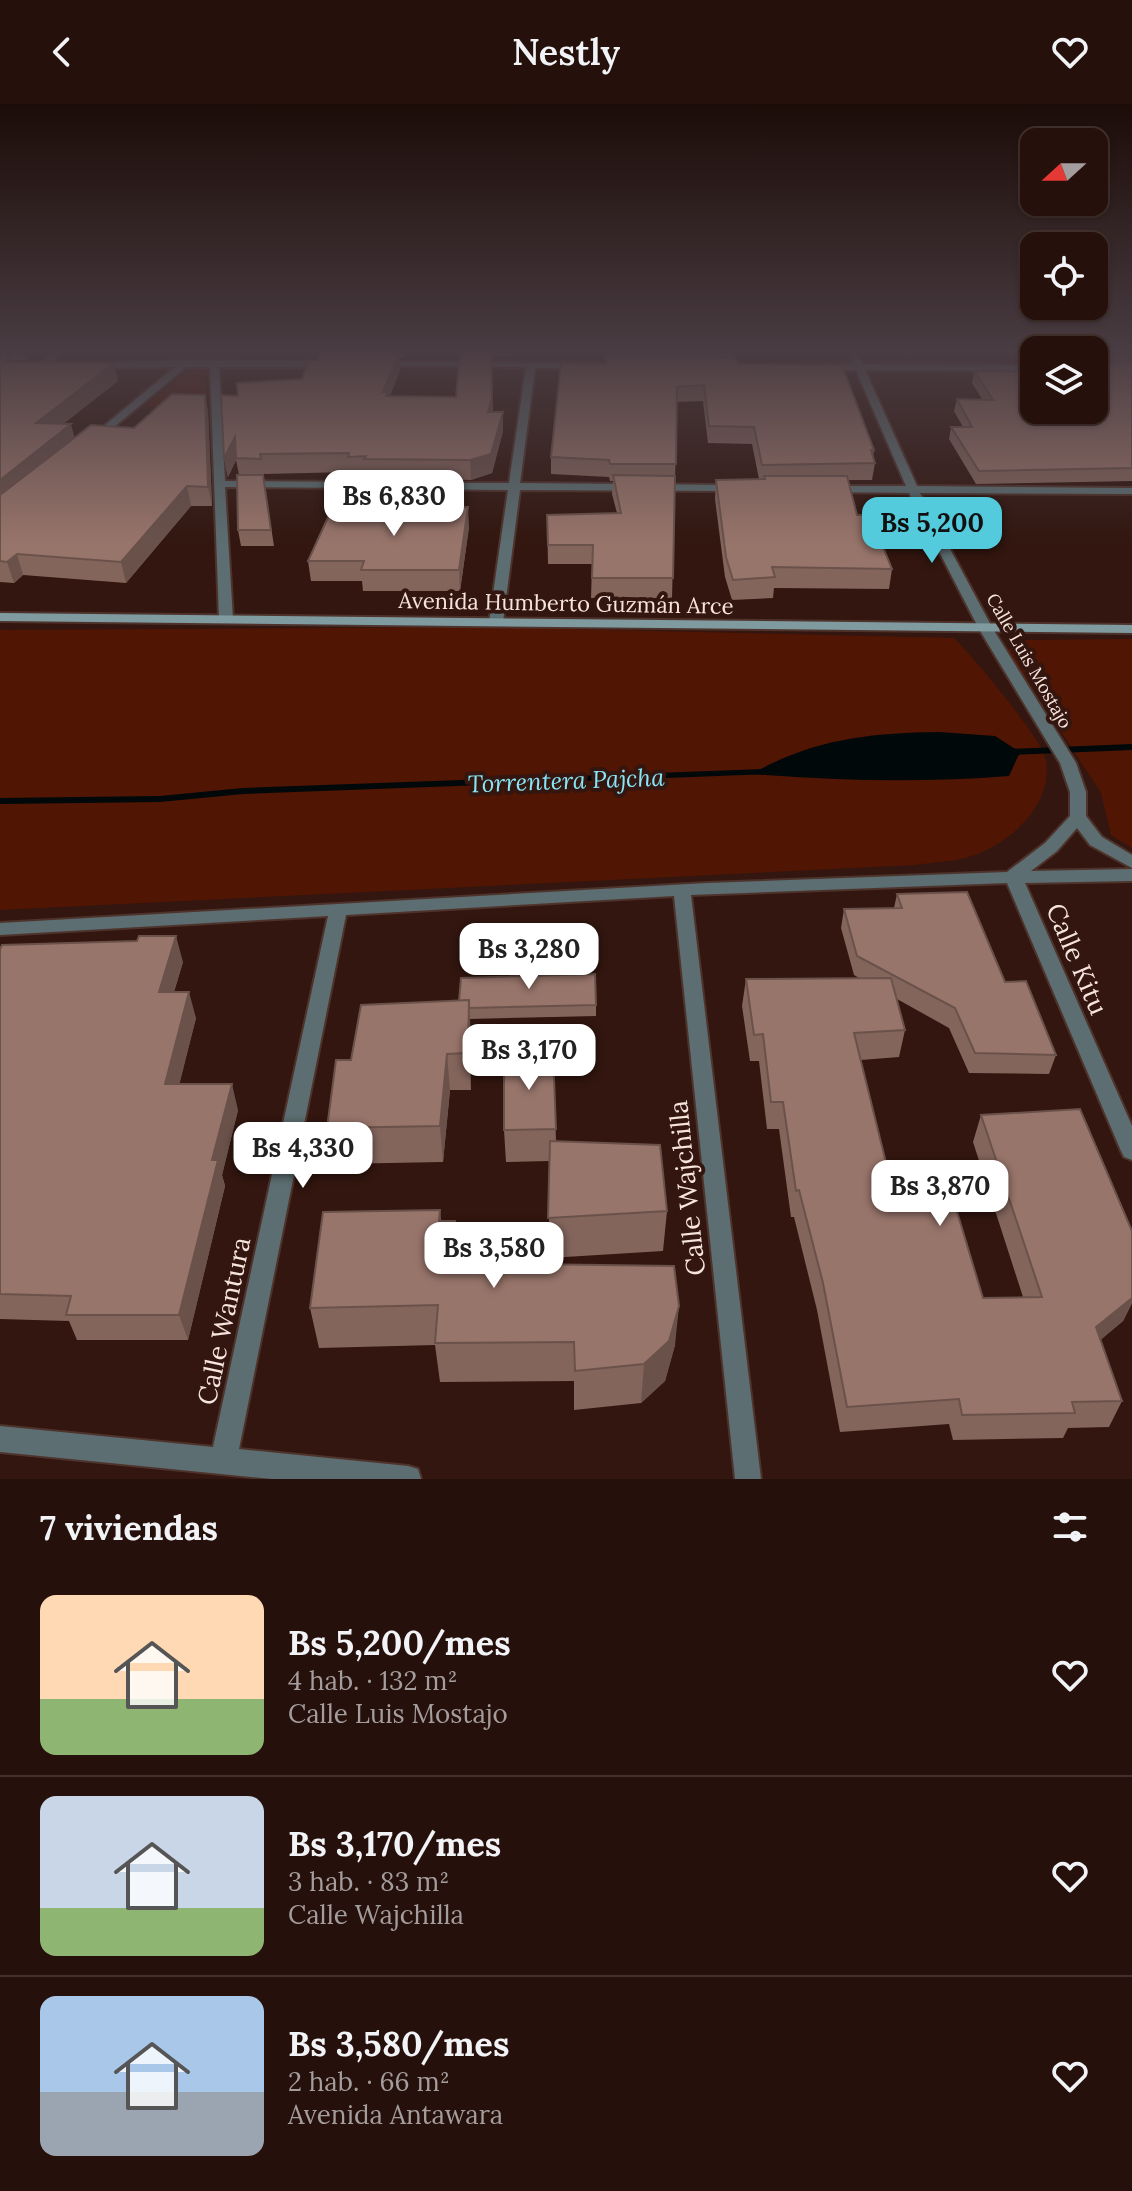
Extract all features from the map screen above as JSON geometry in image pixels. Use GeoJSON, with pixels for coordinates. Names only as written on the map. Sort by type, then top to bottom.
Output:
{"type":"FeatureCollection","features":[{"type":"Feature","properties":{"kind":"main road","name":"Avenida Humberto Guzmán Arce"},"geometry":{"type":"LineString","coordinates":[[0,617],[1132,629]]}},
{"type":"Feature","properties":{"kind":"street"},"geometry":{"type":"LineString","coordinates":[[87,444],[120,417]]}},
{"type":"Feature","properties":{"kind":"street"},"geometry":{"type":"LineString","coordinates":[[220,417],[219,484],[226,619]]}},
{"type":"Feature","properties":{"kind":"street"},"geometry":{"type":"LineString","coordinates":[[496,622],[524,417]]}},
{"type":"Feature","properties":{"kind":"street","name":"Calle Luis Mostajo"},"geometry":{"type":"LineString","coordinates":[[882,417],[913,490],[986,629],[1068,763],[1078,792],[1078,817]]}},
{"type":"Feature","properties":{"kind":"street"},"geometry":{"type":"LineString","coordinates":[[219,484],[754,488]]}},
{"type":"Feature","properties":{"kind":"street"},"geometry":{"type":"LineString","coordinates":[[818,489],[1132,491]]}},
{"type":"Feature","properties":{"kind":"street"},"geometry":{"type":"LineString","coordinates":[[1013,876],[1051,847],[1078,817],[1096,841],[1132,862]]}},
{"type":"Feature","properties":{"kind":"street"},"geometry":{"type":"LineString","coordinates":[[0,929],[682,891],[1013,876],[1132,875]]}},
{"type":"Feature","properties":{"kind":"street","name":"Calle Kitu"},"geometry":{"type":"LineString","coordinates":[[1013,876],[1132,1151]]}},
{"type":"Feature","properties":{"kind":"street","name":"Calle Wajchilla"},"geometry":{"type":"LineString","coordinates":[[682,891],[748,1479]]}},
{"type":"Feature","properties":{"kind":"street","name":"Calle Wantura"},"geometry":{"type":"LineString","coordinates":[[223,1460],[338,911]]}},
{"type":"Feature","properties":{"kind":"street"},"geometry":{"type":"LineString","coordinates":[[0,1439],[408,1479]]}},
{"type":"Feature","properties":{"kind":"shaded area"},"geometry":{"type":"Polygon","coordinates":[[[480,627],[954,638],[1006,698],[1042,750],[1047,776],[1043,791],[1027,819],[1003,840],[975,855],[945,862],[0,910],[0,630],[480,627]]]}},
{"type":"Feature","properties":{"kind":"shaded area"},"geometry":{"type":"Polygon","coordinates":[[[1132,639],[1132,848],[1111,835],[1101,793],[1008,650],[1016,641],[1026,640],[1132,639]]]}},
{"type":"Feature","properties":{"kind":"shaded area"},"geometry":{"type":"Polygon","coordinates":[[[939,732],[995,736],[1020,752],[1009,776],[880,780],[752,774],[797,753],[842,740],[939,732]]]}},
{"type":"Feature","properties":{"kind":"building"},"geometry":{"type":"Polygon","coordinates":[[[0,417],[44,417],[36,423],[71,424],[0,480],[0,417]]]}},
{"type":"Feature","properties":{"kind":"building"},"geometry":{"type":"Polygon","coordinates":[[[146,417],[206,417],[208,487],[187,486],[121,562],[17,554],[7,562],[0,561],[0,495],[91,425],[134,428],[146,417]]]}},
{"type":"Feature","properties":{"kind":"building"},"geometry":{"type":"Polygon","coordinates":[[[222,417],[502,417],[491,454],[470,460],[364,459],[366,456],[348,457],[349,453],[260,454],[261,459],[236,458],[235,437],[224,458],[222,417]]]}},
{"type":"Feature","properties":{"kind":"building"},"geometry":{"type":"Polygon","coordinates":[[[555,417],[677,417],[676,464],[610,464],[609,460],[551,457],[555,417]]]}},
{"type":"Feature","properties":{"kind":"building"},"geometry":{"type":"Polygon","coordinates":[[[708,417],[862,417],[874,450],[871,450],[875,463],[762,465],[754,427],[709,426],[708,417]]]}},
{"type":"Feature","properties":{"kind":"building"},"geometry":{"type":"Polygon","coordinates":[[[967,417],[1020,417],[1020,424],[1108,424],[1108,417],[1132,417],[1132,468],[979,471],[951,427],[972,427],[967,417]]]}},
{"type":"Feature","properties":{"kind":"building"},"geometry":{"type":"Polygon","coordinates":[[[237,475],[263,475],[271,530],[238,530],[237,475]]]}},
{"type":"Feature","properties":{"kind":"building"},"geometry":{"type":"Polygon","coordinates":[[[360,475],[428,475],[349,499],[360,475]]]}},
{"type":"Feature","properties":{"kind":"building"},"geometry":{"type":"Polygon","coordinates":[[[613,475],[675,476],[673,578],[592,578],[593,545],[548,545],[547,515],[621,513],[613,475]]]}},
{"type":"Feature","properties":{"kind":"building"},"geometry":{"type":"Polygon","coordinates":[[[764,476],[847,476],[857,515],[870,515],[892,569],[772,567],[775,577],[733,580],[726,557],[716,480],[765,479],[764,476]]]}},
{"type":"Feature","properties":{"kind":"building"},"geometry":{"type":"Polygon","coordinates":[[[345,506],[468,507],[459,570],[361,570],[364,561],[308,561],[330,513],[342,513],[345,506]]]}},
{"type":"Feature","properties":{"kind":"building"},"geometry":{"type":"Polygon","coordinates":[[[967,892],[1005,982],[1026,981],[1056,1055],[975,1053],[955,1008],[857,956],[844,909],[902,908],[897,894],[967,892]]]}},
{"type":"Feature","properties":{"kind":"building"},"geometry":{"type":"Polygon","coordinates":[[[139,936],[176,936],[159,992],[189,992],[165,1084],[232,1084],[212,1160],[218,1160],[179,1315],[66,1315],[71,1296],[0,1294],[0,949],[2,945],[137,941],[139,936]]]}},
{"type":"Feature","properties":{"kind":"building"},"geometry":{"type":"Polygon","coordinates":[[[595,974],[596,1005],[469,1008],[469,1000],[459,1001],[461,978],[595,974]]]}},
{"type":"Feature","properties":{"kind":"building"},"geometry":{"type":"Polygon","coordinates":[[[891,978],[905,1030],[854,1033],[892,1187],[949,1185],[983,1298],[1042,1297],[981,1115],[1080,1109],[1132,1231],[1132,1298],[1096,1327],[1122,1401],[1072,1402],[1075,1413],[962,1415],[959,1399],[847,1407],[823,1283],[799,1190],[796,1191],[783,1102],[771,1102],[763,1034],[754,1035],[746,979],[891,978]]]}},
{"type":"Feature","properties":{"kind":"building"},"geometry":{"type":"Polygon","coordinates":[[[469,1000],[468,1053],[447,1054],[440,1126],[327,1128],[336,1060],[351,1060],[361,1005],[469,1000]]]}},
{"type":"Feature","properties":{"kind":"building"},"geometry":{"type":"Polygon","coordinates":[[[553,1053],[556,1129],[504,1130],[504,1055],[553,1053]]]}},
{"type":"Feature","properties":{"kind":"building"},"geometry":{"type":"Polygon","coordinates":[[[550,1141],[660,1145],[667,1211],[548,1218],[550,1141]]]}},
{"type":"Feature","properties":{"kind":"building"},"geometry":{"type":"Polygon","coordinates":[[[440,1210],[439,1221],[455,1221],[456,1263],[674,1266],[679,1306],[669,1341],[644,1364],[575,1371],[574,1342],[435,1343],[438,1305],[310,1308],[323,1212],[440,1210]]]}},
{"type":"Feature","properties":{"kind":"waterway","name":"Torrentera Pajcha"},"geometry":{"type":"LineString","coordinates":[[1007,752],[1132,747]]}},
{"type":"Feature","properties":{"kind":"waterway","name":"Torrentera Pajcha"},"geometry":{"type":"LineString","coordinates":[[0,801],[160,799],[243,791],[767,772]]}}]}
